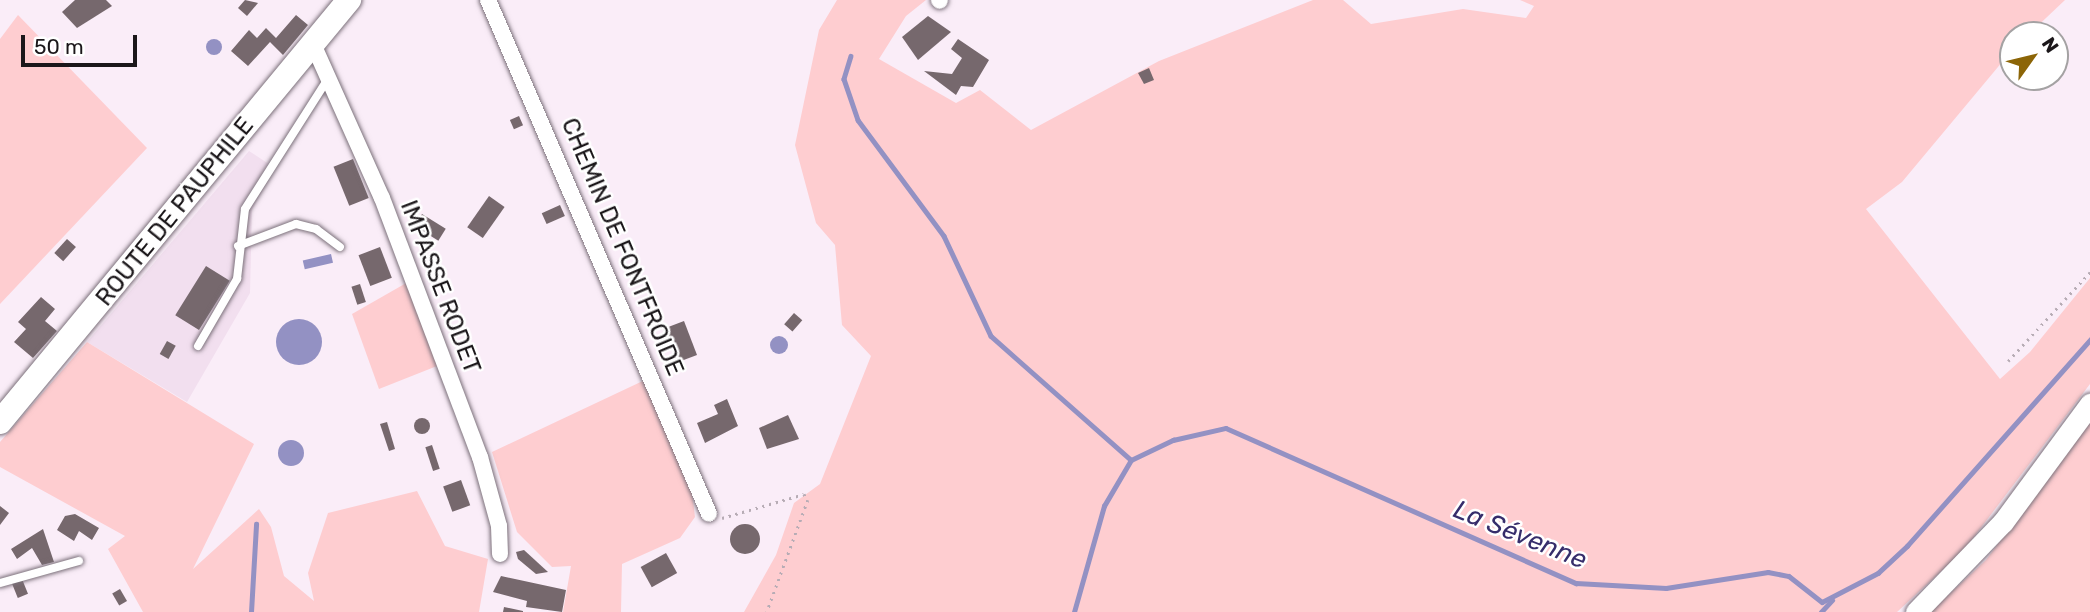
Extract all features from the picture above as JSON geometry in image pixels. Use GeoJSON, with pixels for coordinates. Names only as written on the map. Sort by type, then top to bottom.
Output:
{"type":"FeatureCollection","features":[{"type":"Feature","properties":{"kind":"main road","name":"ROUTE DE PAUPHILE"},"geometry":{"type":"LineString","coordinates":[[0,422],[349,0]]}},
{"type":"Feature","properties":{"kind":"street","name":"CHEMIN DE FONTFROIDE"},"geometry":{"type":"LineString","coordinates":[[488,0],[709,514]]}},
{"type":"Feature","properties":{"kind":"street","name":"IMPASSE RODET"},"geometry":{"type":"LineString","coordinates":[[313,44],[331,75],[480,457],[499,526],[500,554]]}},
{"type":"Feature","properties":{"kind":"street"},"geometry":{"type":"LineString","coordinates":[[1916,612],[2003,522],[2090,404]]}},
{"type":"Feature","properties":{"kind":"lane"},"geometry":{"type":"LineString","coordinates":[[198,346],[237,279],[238,246],[245,209],[269,165],[331,75]]}},
{"type":"Feature","properties":{"kind":"lane"},"geometry":{"type":"LineString","coordinates":[[238,246],[296,224],[316,229],[340,247]]}},
{"type":"Feature","properties":{"kind":"lane"},"geometry":{"type":"LineString","coordinates":[[0,583],[79,561]]}},
{"type":"Feature","properties":{"kind":"path"},"geometry":{"type":"LineString","coordinates":[[2008,361],[2090,272]]}},
{"type":"Feature","properties":{"kind":"path"},"geometry":{"type":"LineString","coordinates":[[709,514],[729,520],[804,494],[808,500],[766,612]]}},
{"type":"Feature","properties":{"kind":"shaded area"},"geometry":{"type":"Polygon","coordinates":[[[837,0],[926,0],[906,16],[879,59],[956,103],[980,90],[1031,130],[1159,61],[1313,0],[1343,0],[1371,24],[1463,9],[1526,18],[1534,6],[1520,0],[2065,0],[2043,21],[1999,21],[1999,66],[1902,182],[1866,209],[2000,379],[2030,352],[2090,278],[2090,384],[1964,550],[1897,612],[744,612],[776,555],[794,503],[820,484],[871,356],[842,325],[835,245],[816,223],[795,145],[819,30],[837,0]]]}},
{"type":"Feature","properties":{"kind":"shaded area"},"geometry":{"type":"Polygon","coordinates":[[[18,15],[147,148],[0,304],[0,39],[18,15]]]}},
{"type":"Feature","properties":{"kind":"shaded area"},"geometry":{"type":"Polygon","coordinates":[[[249,151],[275,168],[252,210],[250,293],[187,402],[87,342],[249,151]]]}},
{"type":"Feature","properties":{"kind":"shaded area"},"geometry":{"type":"Polygon","coordinates":[[[408,282],[437,366],[379,389],[352,314],[408,282]]]}},
{"type":"Feature","properties":{"kind":"shaded area"},"geometry":{"type":"Polygon","coordinates":[[[87,342],[254,444],[193,569],[259,509],[271,527],[284,576],[314,601],[308,573],[328,513],[417,491],[445,546],[488,559],[479,612],[143,612],[108,549],[125,536],[0,467],[0,442],[87,342]]]}},
{"type":"Feature","properties":{"kind":"shaded area"},"geometry":{"type":"Polygon","coordinates":[[[647,379],[692,492],[695,517],[680,538],[622,564],[621,612],[563,612],[571,566],[552,567],[517,532],[492,452],[647,379]]]}},
{"type":"Feature","properties":{"kind":"shaded area"},"geometry":{"type":"Polygon","coordinates":[[[2090,420],[2090,612],[1930,612],[1986,560],[2090,420]]]}},
{"type":"Feature","properties":{"kind":"water"},"geometry":{"type":"Polygon","coordinates":[[[214,39],[220,41],[220,53],[214,55],[208,53],[206,47],[208,41],[214,39]]]}},
{"type":"Feature","properties":{"kind":"water"},"geometry":{"type":"Polygon","coordinates":[[[331,254],[333,263],[305,269],[303,261],[331,254]]]}},
{"type":"Feature","properties":{"kind":"water"},"geometry":{"type":"Polygon","coordinates":[[[299,319],[315,326],[322,342],[315,358],[299,365],[283,358],[276,342],[283,326],[299,319]]]}},
{"type":"Feature","properties":{"kind":"water"},"geometry":{"type":"Polygon","coordinates":[[[779,336],[785,339],[788,345],[785,351],[779,354],[773,351],[770,345],[773,339],[779,336]]]}},
{"type":"Feature","properties":{"kind":"water"},"geometry":{"type":"Polygon","coordinates":[[[291,440],[300,444],[304,453],[300,462],[291,466],[282,462],[278,453],[282,444],[291,440]]]}},
{"type":"Feature","properties":{"kind":"building"},"geometry":{"type":"Polygon","coordinates":[[[75,0],[106,0],[112,6],[77,28],[62,12],[75,0]]]}},
{"type":"Feature","properties":{"kind":"building"},"geometry":{"type":"Polygon","coordinates":[[[245,0],[258,3],[247,16],[238,8],[245,0]]]}},
{"type":"Feature","properties":{"kind":"building"},"geometry":{"type":"Polygon","coordinates":[[[296,15],[308,25],[283,55],[270,42],[248,66],[231,51],[249,30],[257,38],[266,28],[276,38],[296,15]]]}},
{"type":"Feature","properties":{"kind":"building"},"geometry":{"type":"Polygon","coordinates":[[[928,16],[951,32],[918,60],[902,37],[928,16]]]}},
{"type":"Feature","properties":{"kind":"building"},"geometry":{"type":"Polygon","coordinates":[[[958,39],[989,60],[973,87],[961,86],[956,95],[924,71],[952,74],[962,58],[951,49],[958,39]]]}},
{"type":"Feature","properties":{"kind":"building"},"geometry":{"type":"Polygon","coordinates":[[[1149,68],[1154,80],[1144,84],[1138,73],[1149,68]]]}},
{"type":"Feature","properties":{"kind":"building"},"geometry":{"type":"Polygon","coordinates":[[[519,116],[523,125],[514,129],[510,120],[519,116]]]}},
{"type":"Feature","properties":{"kind":"building"},"geometry":{"type":"Polygon","coordinates":[[[353,159],[369,198],[349,206],[334,167],[353,159]]]}},
{"type":"Feature","properties":{"kind":"building"},"geometry":{"type":"Polygon","coordinates":[[[489,196],[505,207],[483,238],[467,227],[489,196]]]}},
{"type":"Feature","properties":{"kind":"building"},"geometry":{"type":"Polygon","coordinates":[[[560,205],[565,216],[547,224],[542,213],[560,205]]]}},
{"type":"Feature","properties":{"kind":"building"},"geometry":{"type":"Polygon","coordinates":[[[422,214],[446,229],[438,241],[415,226],[422,214]]]}},
{"type":"Feature","properties":{"kind":"building"},"geometry":{"type":"Polygon","coordinates":[[[67,239],[76,247],[63,261],[54,253],[67,239]]]}},
{"type":"Feature","properties":{"kind":"building"},"geometry":{"type":"Polygon","coordinates":[[[380,247],[392,278],[370,286],[359,255],[380,247]]]}},
{"type":"Feature","properties":{"kind":"building"},"geometry":{"type":"Polygon","coordinates":[[[206,266],[230,281],[199,330],[175,315],[206,266]]]}},
{"type":"Feature","properties":{"kind":"building"},"geometry":{"type":"Polygon","coordinates":[[[360,284],[366,302],[357,305],[351,287],[360,284]]]}},
{"type":"Feature","properties":{"kind":"building"},"geometry":{"type":"Polygon","coordinates":[[[41,297],[55,309],[45,321],[57,331],[33,358],[14,342],[26,329],[18,322],[41,297]]]}},
{"type":"Feature","properties":{"kind":"building"},"geometry":{"type":"Polygon","coordinates":[[[794,313],[802,320],[792,332],[784,324],[794,313]]]}},
{"type":"Feature","properties":{"kind":"building"},"geometry":{"type":"Polygon","coordinates":[[[684,321],[697,355],[681,361],[663,329],[684,321]]]}},
{"type":"Feature","properties":{"kind":"building"},"geometry":{"type":"Polygon","coordinates":[[[167,341],[176,346],[168,359],[160,354],[167,341]]]}},
{"type":"Feature","properties":{"kind":"building"},"geometry":{"type":"Polygon","coordinates":[[[727,399],[738,426],[705,443],[697,423],[718,414],[714,405],[727,399]]]}},
{"type":"Feature","properties":{"kind":"building"},"geometry":{"type":"Polygon","coordinates":[[[788,415],[799,439],[767,449],[759,428],[788,415]]]}},
{"type":"Feature","properties":{"kind":"building"},"geometry":{"type":"Polygon","coordinates":[[[419,418],[425,418],[430,426],[428,432],[419,434],[414,429],[414,423],[419,418]]]}},
{"type":"Feature","properties":{"kind":"building"},"geometry":{"type":"Polygon","coordinates":[[[387,422],[395,449],[389,451],[380,424],[387,422]]]}},
{"type":"Feature","properties":{"kind":"building"},"geometry":{"type":"Polygon","coordinates":[[[432,445],[440,469],[433,471],[425,447],[432,445]]]}},
{"type":"Feature","properties":{"kind":"building"},"geometry":{"type":"Polygon","coordinates":[[[461,480],[470,505],[452,512],[443,486],[461,480]]]}},
{"type":"Feature","properties":{"kind":"building"},"geometry":{"type":"Polygon","coordinates":[[[0,506],[9,513],[0,525],[0,506]]]}},
{"type":"Feature","properties":{"kind":"building"},"geometry":{"type":"Polygon","coordinates":[[[75,514],[99,528],[92,540],[79,531],[74,541],[57,530],[65,516],[75,514]]]}},
{"type":"Feature","properties":{"kind":"building"},"geometry":{"type":"Polygon","coordinates":[[[745,524],[756,528],[760,539],[756,550],[745,554],[734,550],[730,539],[734,528],[745,524]]]}},
{"type":"Feature","properties":{"kind":"building"},"geometry":{"type":"Polygon","coordinates":[[[43,529],[54,562],[42,565],[32,548],[17,559],[11,549],[43,529]]]}},
{"type":"Feature","properties":{"kind":"building"},"geometry":{"type":"Polygon","coordinates":[[[524,550],[548,572],[536,574],[518,559],[516,552],[524,550]]]}},
{"type":"Feature","properties":{"kind":"building"},"geometry":{"type":"Polygon","coordinates":[[[666,553],[677,573],[652,587],[641,567],[666,553]]]}},
{"type":"Feature","properties":{"kind":"building"},"geometry":{"type":"Polygon","coordinates":[[[501,576],[566,590],[562,612],[526,607],[527,601],[493,592],[501,576]]]}},
{"type":"Feature","properties":{"kind":"building"},"geometry":{"type":"Polygon","coordinates":[[[22,579],[28,594],[18,598],[12,583],[22,579]]]}},
{"type":"Feature","properties":{"kind":"building"},"geometry":{"type":"Polygon","coordinates":[[[120,589],[127,601],[119,606],[112,594],[120,589]]]}},
{"type":"Feature","properties":{"kind":"building"},"geometry":{"type":"Polygon","coordinates":[[[504,607],[523,611],[523,612],[503,612],[504,607]]]}},
{"type":"Feature","properties":{"kind":"waterway"},"geometry":{"type":"LineString","coordinates":[[851,56],[844,79],[858,120],[944,236],[991,336],[1131,460]]}},
{"type":"Feature","properties":{"kind":"waterway","name":"La Sévenne"},"geometry":{"type":"LineString","coordinates":[[1074,612],[1104,506],[1131,460],[1173,440],[1226,428],[1576,583],[1666,588],[1768,572],[1789,576],[1822,602],[1878,573],[1907,546],[2090,340]]}},
{"type":"Feature","properties":{"kind":"waterway"},"geometry":{"type":"LineString","coordinates":[[251,612],[256,524]]}},
{"type":"Feature","properties":{"kind":"waterway"},"geometry":{"type":"LineString","coordinates":[[1821,612],[1832,600]]}}]}
